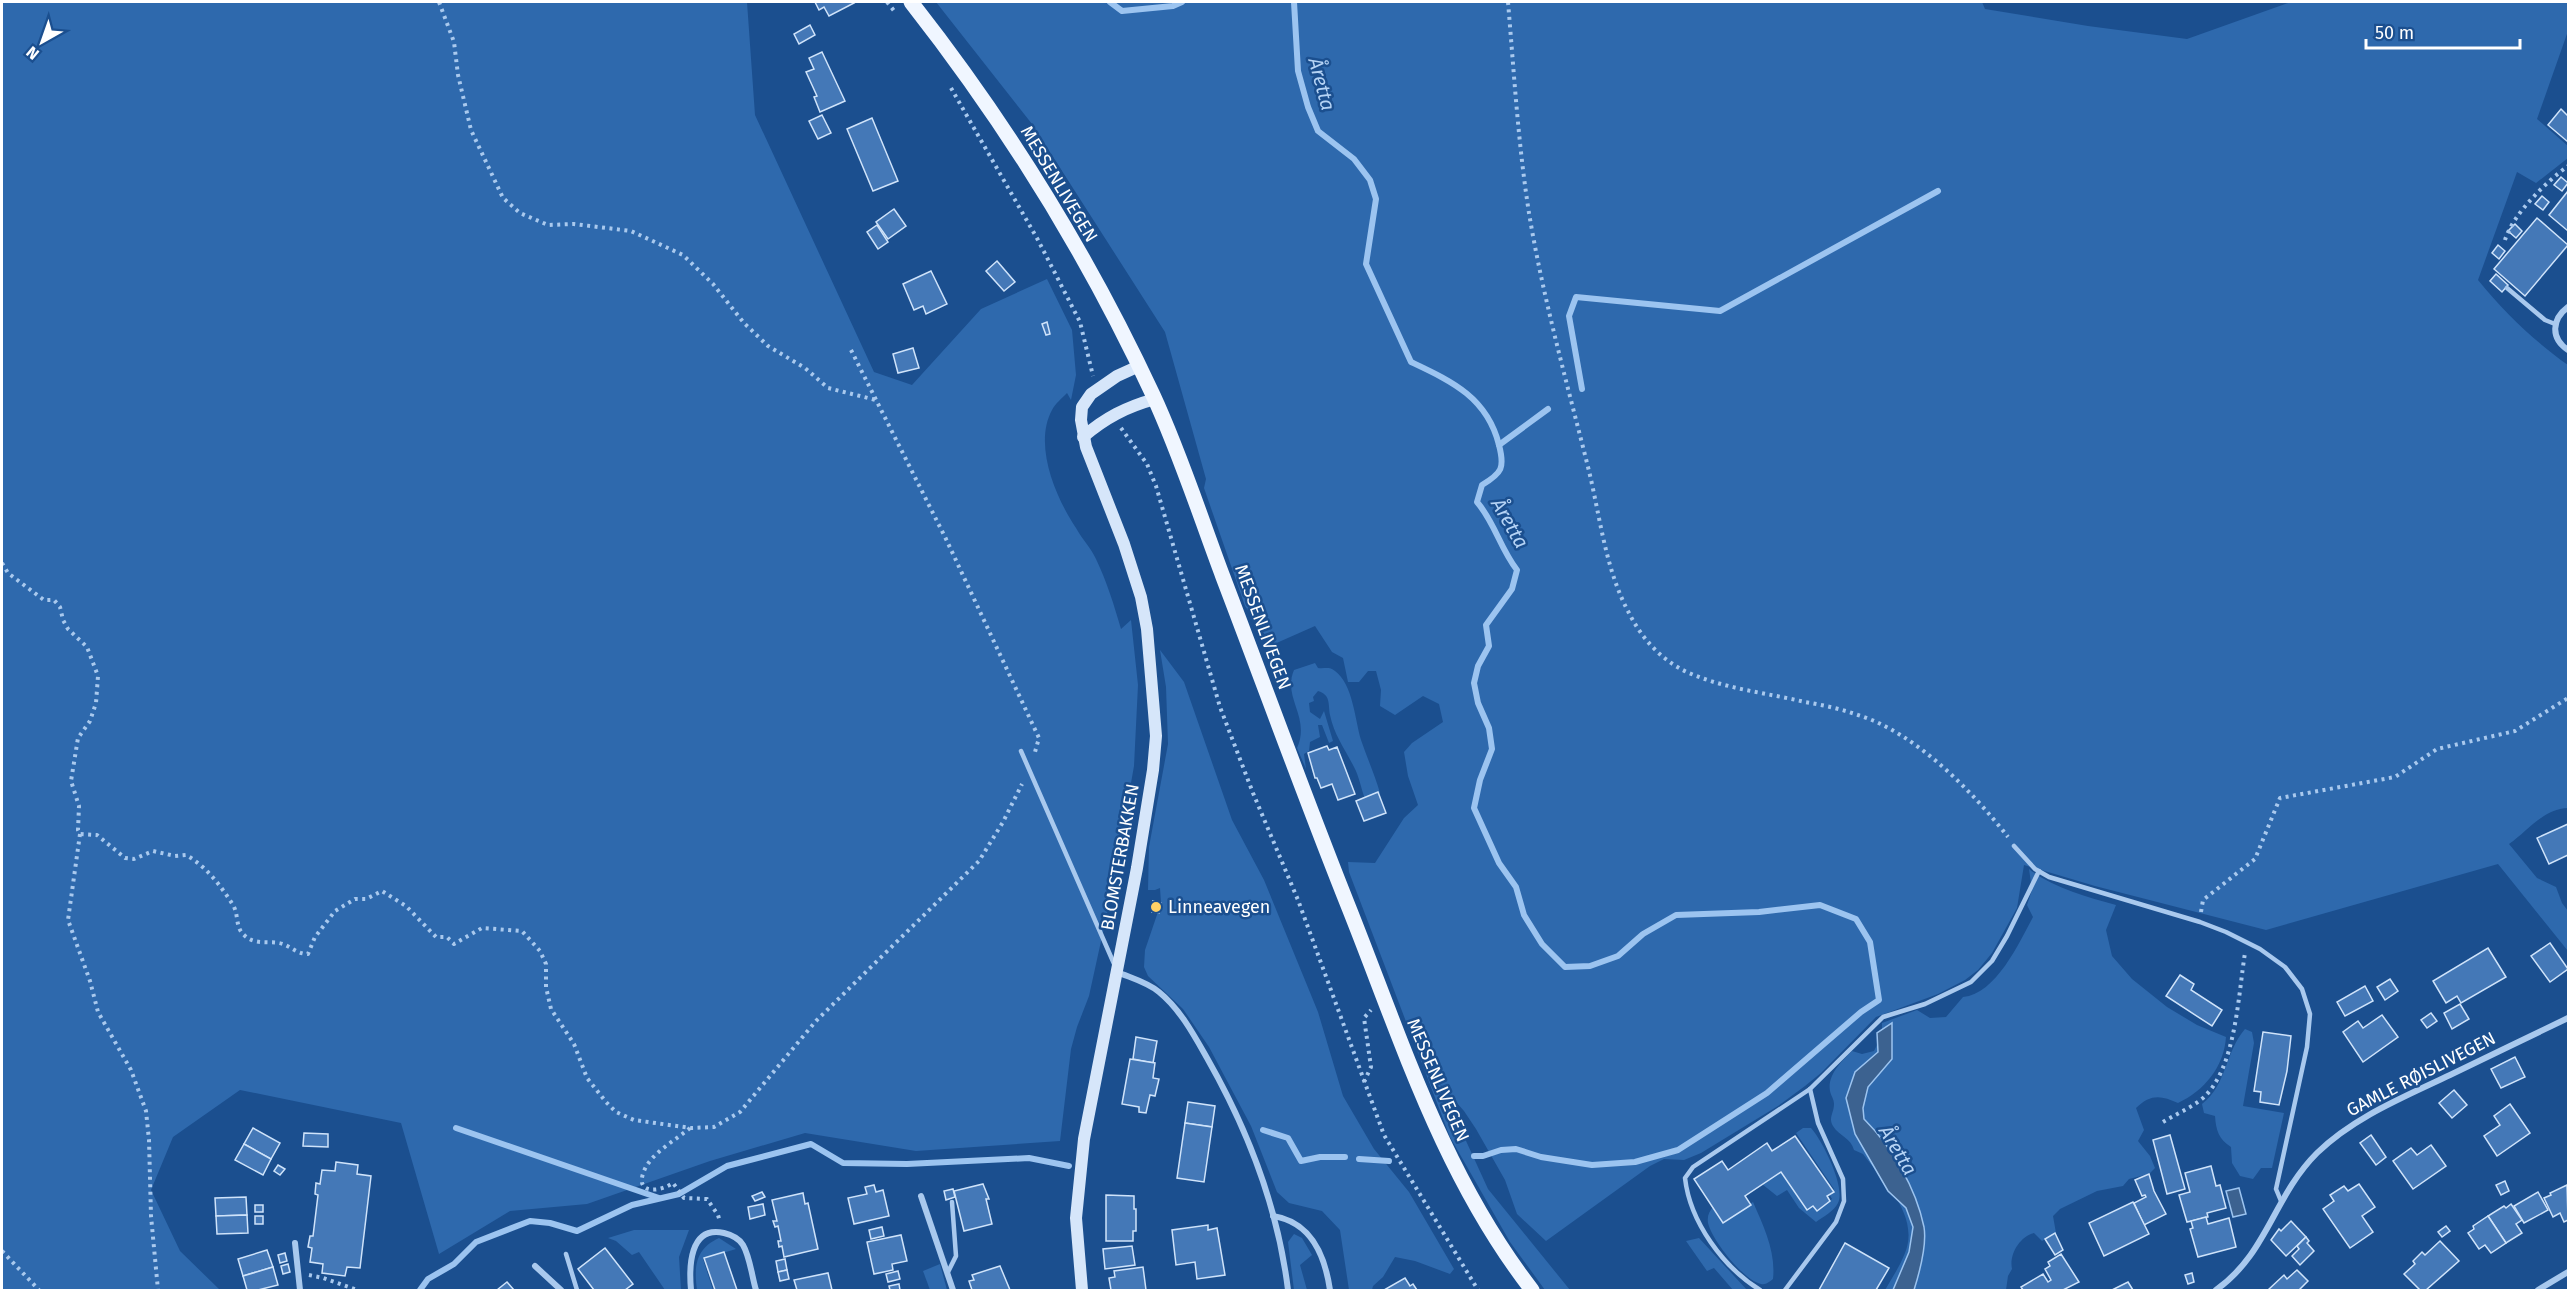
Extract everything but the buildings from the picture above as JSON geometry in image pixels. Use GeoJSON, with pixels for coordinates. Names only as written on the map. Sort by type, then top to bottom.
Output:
{"type":"FeatureCollection","features":[{"type":"Feature","properties":{"kind":"main road","name":"MESSENLIVEGEN"},"geometry":{"type":"LineString","coordinates":[[911,2],[992,112],[1033,173],[1066,229],[1155,399],[1301,788],[1432,1121],[1452,1164],[1498,1243],[1532,1290]]}},
{"type":"Feature","properties":{"kind":"street"},"geometry":{"type":"LineString","coordinates":[[2568,307],[2559,313],[2555,324],[2555,336],[2568,350]]}},
{"type":"Feature","properties":{"kind":"street","name":"BLOMSTERBAKKEN"},"geometry":{"type":"LineString","coordinates":[[1082,1290],[1076,1218],[1084,1139],[1117,972],[1153,770],[1156,736],[1147,629],[1141,597],[1124,544],[1083,437],[1081,420],[1082,406],[1091,394],[1118,376],[1139,366]]}},
{"type":"Feature","properties":{"kind":"street"},"geometry":{"type":"LineString","coordinates":[[1083,437],[1114,414],[1155,399]]}},
{"type":"Feature","properties":{"kind":"street"},"geometry":{"type":"LineString","coordinates":[[1117,972],[1158,991],[1187,1024],[1218,1076],[1249,1140],[1262,1176],[1281,1243],[1287,1290]]}},
{"type":"Feature","properties":{"kind":"street","name":"GAMLE RØISLIVEGEN"},"geometry":{"type":"LineString","coordinates":[[2216,1290],[2246,1263],[2261,1242],[2281,1201],[2317,1154],[2343,1131],[2405,1096],[2568,1018]]}},
{"type":"Feature","properties":{"kind":"street"},"geometry":{"type":"LineString","coordinates":[[921,1196],[953,1290]]}},
{"type":"Feature","properties":{"kind":"street"},"geometry":{"type":"LineString","coordinates":[[1273,1216],[1292,1220],[1308,1233],[1317,1245],[1330,1290]]}},
{"type":"Feature","properties":{"kind":"street"},"geometry":{"type":"LineString","coordinates":[[691,1290],[690,1265],[696,1243],[706,1234],[720,1232],[736,1237],[744,1246],[756,1290]]}},
{"type":"Feature","properties":{"kind":"street"},"geometry":{"type":"LineString","coordinates":[[295,1243],[300,1290]]}},
{"type":"Feature","properties":{"kind":"street"},"geometry":{"type":"LineString","coordinates":[[535,1266],[561,1290]]}},
{"type":"Feature","properties":{"kind":"street"},"geometry":{"type":"LineString","coordinates":[[2538,1290],[2568,1272]]}},
{"type":"Feature","properties":{"kind":"lane"},"geometry":{"type":"LineString","coordinates":[[2507,288],[2546,320],[2555,324]]}},
{"type":"Feature","properties":{"kind":"lane"},"geometry":{"type":"LineString","coordinates":[[1021,751],[1117,972]]}},
{"type":"Feature","properties":{"kind":"lane"},"geometry":{"type":"LineString","coordinates":[[2014,846],[2039,871],[2049,877],[2200,922],[2247,943],[2285,967],[2302,989],[2310,1014],[2301,1083],[2276,1189],[2281,1201]]}},
{"type":"Feature","properties":{"kind":"lane"},"geometry":{"type":"LineString","coordinates":[[1760,1290],[1736,1271],[1699,1224],[1687,1199],[1685,1178],[1693,1167],[1810,1089],[1883,1017],[1925,1004],[1971,982],[1992,961],[2039,871]]}},
{"type":"Feature","properties":{"kind":"lane"},"geometry":{"type":"LineString","coordinates":[[1785,1290],[1836,1222],[1844,1201],[1843,1179],[1818,1123],[1810,1089]]}},
{"type":"Feature","properties":{"kind":"lane"},"geometry":{"type":"LineString","coordinates":[[948,1272],[956,1256],[952,1202]]}},
{"type":"Feature","properties":{"kind":"lane"},"geometry":{"type":"LineString","coordinates":[[566,1254],[576,1290]]}},
{"type":"Feature","properties":{"kind":"path"},"geometry":{"type":"LineString","coordinates":[[439,2],[454,42],[458,75],[471,130],[503,198],[520,213],[548,225],[574,224],[631,231],[683,255],[713,284],[744,323],[768,346],[805,368],[828,388],[877,400]]}},
{"type":"Feature","properties":{"kind":"path"},"geometry":{"type":"LineString","coordinates":[[887,2],[901,19]]}},
{"type":"Feature","properties":{"kind":"path"},"geometry":{"type":"LineString","coordinates":[[1508,2],[1519,130],[1535,244],[1598,515],[1617,584],[1628,611],[1644,638],[1666,660],[1688,673],[1736,687],[1860,715],[1888,729],[1916,747],[1966,788],[2014,846]]}},
{"type":"Feature","properties":{"kind":"path"},"geometry":{"type":"LineString","coordinates":[[949,84],[1038,240],[1080,322],[1094,379]]}},
{"type":"Feature","properties":{"kind":"path"},"geometry":{"type":"LineString","coordinates":[[2505,240],[2509,227],[2550,181],[2568,166]]}},
{"type":"Feature","properties":{"kind":"path"},"geometry":{"type":"LineString","coordinates":[[80,834],[97,836],[125,858],[134,859],[153,851],[175,856],[186,855],[208,871],[234,907],[237,926],[244,936],[263,944],[282,944],[299,954],[309,954],[315,937],[335,911],[355,899],[366,899],[382,891],[406,906],[436,937],[447,937],[454,944],[482,928],[522,931],[540,951],[546,964],[546,987],[551,1010],[574,1044],[587,1078],[616,1112],[634,1120],[690,1128],[714,1127],[740,1112],[816,1021],[979,861],[1003,822],[1030,769],[1039,738],[851,350]]}},
{"type":"Feature","properties":{"kind":"path"},"geometry":{"type":"LineString","coordinates":[[1120,427],[1147,464],[1156,486],[1220,707],[1252,793],[1302,910],[1384,1135],[1478,1290]]}},
{"type":"Feature","properties":{"kind":"path"},"geometry":{"type":"LineString","coordinates":[[2,563],[8,573],[44,600],[54,600],[60,607],[68,629],[87,647],[98,676],[96,703],[90,721],[78,738],[71,781],[77,795],[80,834],[68,920],[90,981],[98,1012],[131,1070],[146,1111],[151,1216],[158,1290]]}},
{"type":"Feature","properties":{"kind":"path"},"geometry":{"type":"LineString","coordinates":[[2200,922],[2202,900],[2255,859],[2280,798],[2395,777],[2437,749],[2515,731],[2568,698]]}},
{"type":"Feature","properties":{"kind":"path"},"geometry":{"type":"LineString","coordinates":[[2163,1122],[2204,1097],[2217,1080],[2227,1060],[2247,943]]}},
{"type":"Feature","properties":{"kind":"path"},"geometry":{"type":"LineString","coordinates":[[1364,1082],[1371,1067],[1364,1018],[1372,1010],[1386,1005]]}},
{"type":"Feature","properties":{"kind":"path"},"geometry":{"type":"LineString","coordinates":[[690,1128],[651,1161],[644,1171],[642,1183],[645,1188],[653,1191],[665,1189],[673,1183],[684,1198],[707,1199],[718,1215],[720,1232]]}},
{"type":"Feature","properties":{"kind":"path"},"geometry":{"type":"LineString","coordinates":[[2,1251],[39,1290]]}},
{"type":"Feature","properties":{"kind":"path"},"geometry":{"type":"LineString","coordinates":[[299,1274],[323,1278],[357,1290]]}},
{"type":"Feature","properties":{"kind":"shaded area"},"geometry":{"type":"Polygon","coordinates":[[[2,2],[747,2],[755,115],[874,372],[912,385],[981,309],[1047,279],[1072,330],[1076,375],[1071,400],[1067,393],[1053,408],[1047,424],[1045,439],[1049,471],[1068,516],[1100,568],[1121,629],[1131,620],[1138,685],[1134,766],[1112,891],[1089,996],[1071,1049],[1060,1141],[916,1151],[805,1133],[710,1161],[587,1204],[510,1211],[439,1254],[401,1123],[240,1090],[173,1137],[151,1190],[180,1251],[220,1290],[2,1290],[2,2]]]}},
{"type":"Feature","properties":{"kind":"shaded area"},"geometry":{"type":"Polygon","coordinates":[[[936,2],[1982,2],[1985,9],[2187,39],[2291,2],[2568,2],[2568,31],[2537,119],[2568,146],[2568,158],[2536,183],[2517,172],[2478,280],[2520,326],[2568,365],[2568,808],[2543,816],[2509,844],[2537,878],[2556,887],[2568,911],[2568,951],[2498,864],[2266,930],[2095,886],[2024,865],[2017,908],[1992,953],[1978,970],[1965,980],[1938,994],[1876,1017],[1821,1073],[1778,1106],[1701,1153],[1684,1160],[1664,1159],[1650,1166],[1546,1241],[1517,1214],[1505,1180],[1476,1129],[1464,1111],[1440,1084],[1488,1189],[1570,1290],[1545,1290],[1510,1242],[1450,1137],[1349,872],[1348,862],[1375,863],[1404,818],[1418,805],[1408,776],[1404,752],[1412,743],[1443,722],[1439,704],[1423,696],[1395,715],[1380,706],[1381,690],[1376,671],[1368,671],[1359,682],[1348,682],[1343,658],[1332,652],[1315,626],[1272,645],[1245,606],[1204,488],[1206,479],[1165,332],[1032,124],[936,2]]]}},
{"type":"Feature","properties":{"kind":"shaded area"},"geometry":{"type":"Polygon","coordinates":[[[1160,650],[1184,682],[1232,820],[1264,880],[1318,1012],[1343,1096],[1374,1149],[1409,1192],[1454,1269],[1450,1274],[1415,1261],[1395,1257],[1372,1290],[1349,1290],[1340,1230],[1322,1211],[1289,1203],[1277,1192],[1251,1126],[1209,1047],[1183,1009],[1148,976],[1144,967],[1145,950],[1161,903],[1160,888],[1148,890],[1149,847],[1168,744],[1166,687],[1160,650]]]}},
{"type":"Feature","properties":{"kind":"shaded area"},"geometry":{"type":"Polygon","coordinates":[[[1315,663],[1318,668],[1333,669],[1346,684],[1361,740],[1380,793],[1365,799],[1356,771],[1334,729],[1327,697],[1318,691],[1313,697],[1314,701],[1309,703],[1310,712],[1320,719],[1324,711],[1333,741],[1329,743],[1322,725],[1318,725],[1320,737],[1310,742],[1309,751],[1304,754],[1306,769],[1297,748],[1301,727],[1291,690],[1291,680],[1294,670],[1315,663]]]}},
{"type":"Feature","properties":{"kind":"shaded area"},"geometry":{"type":"Polygon","coordinates":[[[2029,869],[2059,887],[2116,905],[2106,930],[2112,956],[2132,979],[2167,1007],[2197,1025],[2226,1037],[2221,1058],[2211,1077],[2187,1098],[2178,1103],[2156,1097],[2146,1100],[2136,1108],[2144,1130],[2138,1141],[2150,1156],[2155,1168],[2149,1174],[2129,1179],[2123,1186],[2097,1191],[2060,1209],[2053,1216],[2056,1233],[2042,1241],[2034,1233],[2024,1238],[2016,1247],[2012,1258],[2012,1269],[2008,1276],[2006,1290],[1885,1290],[1905,1253],[1908,1226],[1898,1200],[1889,1188],[1863,1154],[1854,1150],[1833,1126],[1831,1118],[1834,1101],[1830,1091],[1831,1079],[1836,1069],[1852,1051],[1862,1054],[1874,1051],[1882,1035],[1882,1023],[1917,1010],[1930,1018],[1946,1017],[1963,997],[1975,994],[1996,977],[2005,966],[2033,917],[2027,905],[2032,890],[2029,869]]]}},
{"type":"Feature","properties":{"kind":"shaded area"},"geometry":{"type":"Polygon","coordinates":[[[1892,1023],[1892,1059],[1868,1087],[1863,1108],[1864,1119],[1884,1142],[1902,1169],[1920,1212],[1924,1227],[1924,1242],[1914,1290],[1893,1290],[1909,1252],[1913,1227],[1906,1208],[1888,1191],[1855,1134],[1846,1098],[1855,1072],[1878,1052],[1877,1033],[1892,1023]]]}},
{"type":"Feature","properties":{"kind":"shaded area"},"geometry":{"type":"Polygon","coordinates":[[[2245,1029],[2252,1032],[2254,1043],[2243,1106],[2284,1113],[2272,1168],[2261,1168],[2253,1179],[2240,1176],[2232,1163],[2231,1147],[2219,1134],[2215,1116],[2204,1113],[2202,1104],[2216,1088],[2233,1048],[2245,1029]]]}},
{"type":"Feature","properties":{"kind":"shaded area"},"geometry":{"type":"Polygon","coordinates":[[[1803,1128],[1811,1128],[1821,1143],[1832,1164],[1839,1186],[1838,1203],[1816,1222],[1799,1208],[1787,1190],[1777,1196],[1762,1184],[1782,1170],[1818,1209],[1832,1199],[1829,1194],[1834,1189],[1796,1133],[1803,1128]]]}},
{"type":"Feature","properties":{"kind":"shaded area"},"geometry":{"type":"Polygon","coordinates":[[[2239,1188],[2246,1214],[2233,1217],[2226,1191],[2239,1188]]]}},
{"type":"Feature","properties":{"kind":"shaded area"},"geometry":{"type":"Polygon","coordinates":[[[1753,1202],[1773,1259],[1773,1279],[1764,1284],[1754,1281],[1737,1267],[1715,1239],[1708,1223],[1709,1214],[1714,1206],[1725,1222],[1753,1202]]]}},
{"type":"Feature","properties":{"kind":"shaded area"},"geometry":{"type":"Polygon","coordinates":[[[634,1230],[689,1230],[679,1257],[681,1290],[665,1290],[639,1252],[632,1255],[616,1241],[608,1238],[634,1230]]]}},
{"type":"Feature","properties":{"kind":"shaded area"},"geometry":{"type":"Polygon","coordinates":[[[1294,1234],[1302,1238],[1312,1255],[1300,1265],[1307,1290],[1294,1290],[1288,1242],[1294,1234]]]}},
{"type":"Feature","properties":{"kind":"shaded area"},"geometry":{"type":"Polygon","coordinates":[[[719,1238],[736,1249],[703,1259],[713,1290],[697,1290],[698,1260],[705,1248],[719,1238]]]}},
{"type":"Feature","properties":{"kind":"shaded area"},"geometry":{"type":"Polygon","coordinates":[[[1699,1238],[1747,1290],[1733,1290],[1714,1268],[1707,1271],[1686,1241],[1699,1238]]]}},
{"type":"Feature","properties":{"kind":"shaded area"},"geometry":{"type":"Polygon","coordinates":[[[940,1264],[947,1290],[930,1290],[923,1271],[940,1264]]]}},
{"type":"Feature","properties":{"kind":"waterway","name":"Åretta"},"geometry":{"type":"LineString","coordinates":[[1110,2],[1122,11],[1173,6],[1182,2]]}},
{"type":"Feature","properties":{"kind":"waterway","name":"Åretta"},"geometry":{"type":"LineString","coordinates":[[1294,2],[1298,71],[1308,107],[1318,131],[1354,159],[1370,180],[1376,199],[1366,264],[1411,362],[1453,384],[1476,403],[1486,414],[1499,445],[1502,465],[1498,473],[1482,485],[1477,502],[1517,570],[1512,589],[1486,625],[1489,646],[1478,666],[1474,683],[1478,703],[1489,728],[1492,749],[1480,780],[1474,808],[1499,863],[1516,887],[1524,915],[1542,944],[1565,967],[1590,966],[1618,956],[1643,934],[1676,915],[1759,912],[1820,905],[1856,919],[1870,942],[1879,1000],[1861,1012],[1767,1093],[1678,1150],[1635,1162],[1592,1165],[1541,1157],[1516,1149],[1474,1156]]}},
{"type":"Feature","properties":{"kind":"waterway"},"geometry":{"type":"LineString","coordinates":[[1582,389],[1569,316],[1576,297],[1720,311],[1938,191]]}},
{"type":"Feature","properties":{"kind":"waterway"},"geometry":{"type":"LineString","coordinates":[[1499,445],[1548,409]]}},
{"type":"Feature","properties":{"kind":"waterway"},"geometry":{"type":"LineString","coordinates":[[456,1128],[659,1198]]}},
{"type":"Feature","properties":{"kind":"waterway"},"geometry":{"type":"LineString","coordinates":[[1263,1130],[1288,1138],[1301,1161],[1320,1157],[1345,1157]]}},
{"type":"Feature","properties":{"kind":"waterway"},"geometry":{"type":"LineString","coordinates":[[420,1290],[428,1279],[454,1264],[476,1242],[530,1221],[550,1223],[577,1231],[632,1205],[679,1194],[727,1166],[811,1144],[843,1163],[907,1164],[1029,1158],[1069,1166]]}},
{"type":"Feature","properties":{"kind":"waterway"},"geometry":{"type":"LineString","coordinates":[[1359,1159],[1389,1161]]}},
{"type":"Feature","properties":{"kind":"place","name":"Linneavegen"},"geometry":{"type":"Point","coordinates":[1156,907]}}]}
